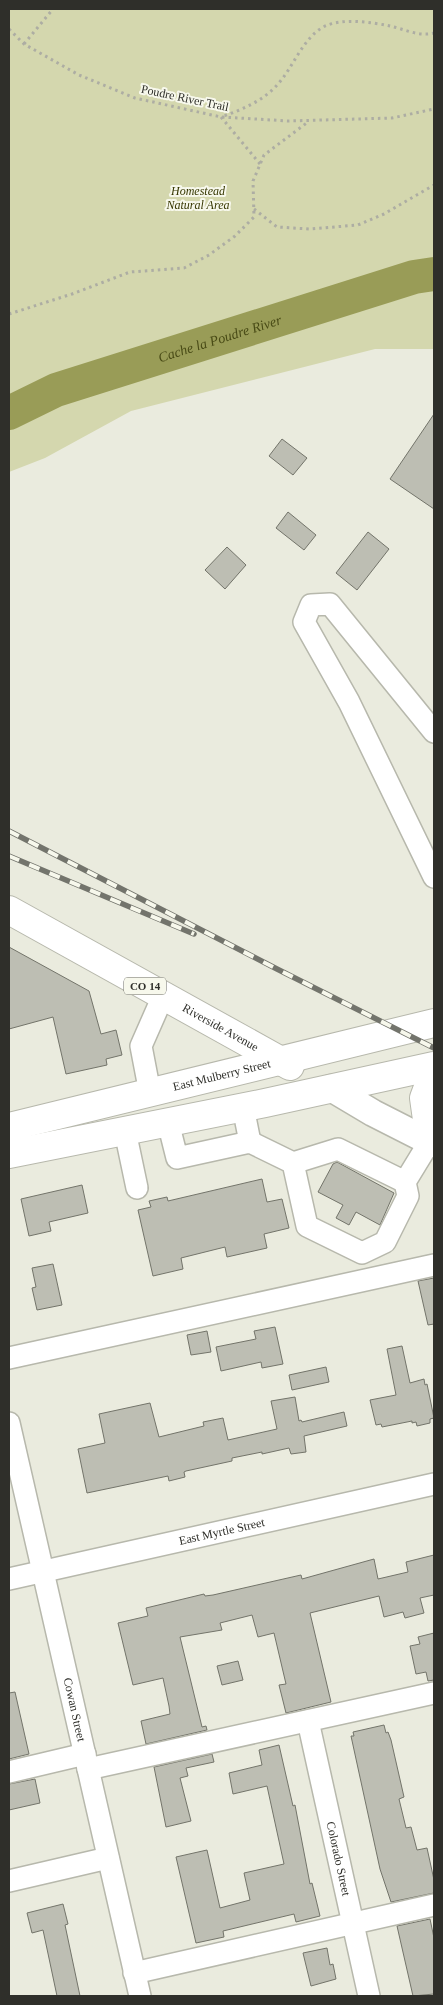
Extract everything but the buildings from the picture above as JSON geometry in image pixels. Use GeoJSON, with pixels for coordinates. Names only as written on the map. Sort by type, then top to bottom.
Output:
{"type":"FeatureCollection","features":[{"type":"Feature","properties":{"kind":"highway","name":"Riverside Avenue"},"geometry":{"type":"LineString","coordinates":[[9,910],[331,1088]]}},
{"type":"Feature","properties":{"kind":"highway","name":"East Mulberry Street"},"geometry":{"type":"LineString","coordinates":[[9,1127],[434,1023]]}},
{"type":"Feature","properties":{"kind":"highway"},"geometry":{"type":"LineString","coordinates":[[9,1154],[434,1066]]}},
{"type":"Feature","properties":{"kind":"highway"},"geometry":{"type":"LineString","coordinates":[[432,1143],[424,1098],[434,1071]]}},
{"type":"Feature","properties":{"kind":"main road","name":"Riverside Avenue"},"geometry":{"type":"LineString","coordinates":[[331,1088],[373,1113],[432,1143]]}},
{"type":"Feature","properties":{"kind":"street"},"geometry":{"type":"LineString","coordinates":[[434,732],[330,604],[311,605],[304,622],[349,702],[434,877]]}},
{"type":"Feature","properties":{"kind":"street"},"geometry":{"type":"LineString","coordinates":[[150,1093],[141,1046],[163,996]]}},
{"type":"Feature","properties":{"kind":"street"},"geometry":{"type":"LineString","coordinates":[[243,1107],[250,1142]]}},
{"type":"Feature","properties":{"kind":"street"},"geometry":{"type":"LineString","coordinates":[[168,1122],[176,1158],[250,1142],[293,1163],[338,1149],[406,1182]]}},
{"type":"Feature","properties":{"kind":"street"},"geometry":{"type":"LineString","coordinates":[[125,1131],[137,1188]]}},
{"type":"Feature","properties":{"kind":"street"},"geometry":{"type":"LineString","coordinates":[[293,1163],[307,1226],[362,1253],[384,1242],[408,1196],[406,1182],[432,1143]]}},
{"type":"Feature","properties":{"kind":"street"},"geometry":{"type":"LineString","coordinates":[[9,1358],[434,1265]]}},
{"type":"Feature","properties":{"kind":"street","name":"Cowan Street"},"geometry":{"type":"LineString","coordinates":[[9,1423],[140,1996]]}},
{"type":"Feature","properties":{"kind":"street","name":"East Myrtle Street"},"geometry":{"type":"LineString","coordinates":[[9,1579],[434,1484]]}},
{"type":"Feature","properties":{"kind":"street"},"geometry":{"type":"LineString","coordinates":[[9,1772],[86,1762],[308,1721],[434,1693]]}},
{"type":"Feature","properties":{"kind":"street","name":"Colorado Street"},"geometry":{"type":"LineString","coordinates":[[308,1721],[370,1996]]}},
{"type":"Feature","properties":{"kind":"street"},"geometry":{"type":"LineString","coordinates":[[9,1881],[108,1858]]}},
{"type":"Feature","properties":{"kind":"street"},"geometry":{"type":"LineString","coordinates":[[134,1973],[434,1905]]}},
{"type":"Feature","properties":{"kind":"path"},"geometry":{"type":"LineString","coordinates":[[24,44],[53,9]]}},
{"type":"Feature","properties":{"kind":"path"},"geometry":{"type":"LineString","coordinates":[[260,164],[221,116],[257,102],[277,86],[311,36],[324,27],[339,21],[388,25],[423,34],[434,33]]}},
{"type":"Feature","properties":{"kind":"path","name":"Poudre River Trail"},"geometry":{"type":"LineString","coordinates":[[9,29],[24,44],[79,75],[135,98],[221,116],[289,122],[392,118],[434,110]]}},
{"type":"Feature","properties":{"kind":"path"},"geometry":{"type":"LineString","coordinates":[[9,314],[72,294],[130,272],[184,268],[209,255],[235,236],[254,216],[253,181],[264,155],[309,121]]}},
{"type":"Feature","properties":{"kind":"path"},"geometry":{"type":"LineString","coordinates":[[254,209],[277,227],[310,229],[358,226],[384,214],[434,185]]}},
{"type":"Feature","properties":{"kind":"green space","name":"Homestead Natural Area"},"geometry":{"type":"Polygon","coordinates":[[[9,9],[434,9],[434,349],[375,349],[131,411],[45,458],[9,472],[9,9]]]}},
{"type":"Feature","properties":{"kind":"waterway","name":"Cache la Poudre River"},"geometry":{"type":"LineString","coordinates":[[9,413],[56,390],[414,277],[434,274]]}},
{"type":"Feature","properties":{"kind":"railway"},"geometry":{"type":"LineString","coordinates":[[9,831],[434,1048]]}},
{"type":"Feature","properties":{"kind":"railway"},"geometry":{"type":"LineString","coordinates":[[9,856],[194,934]]}}]}
